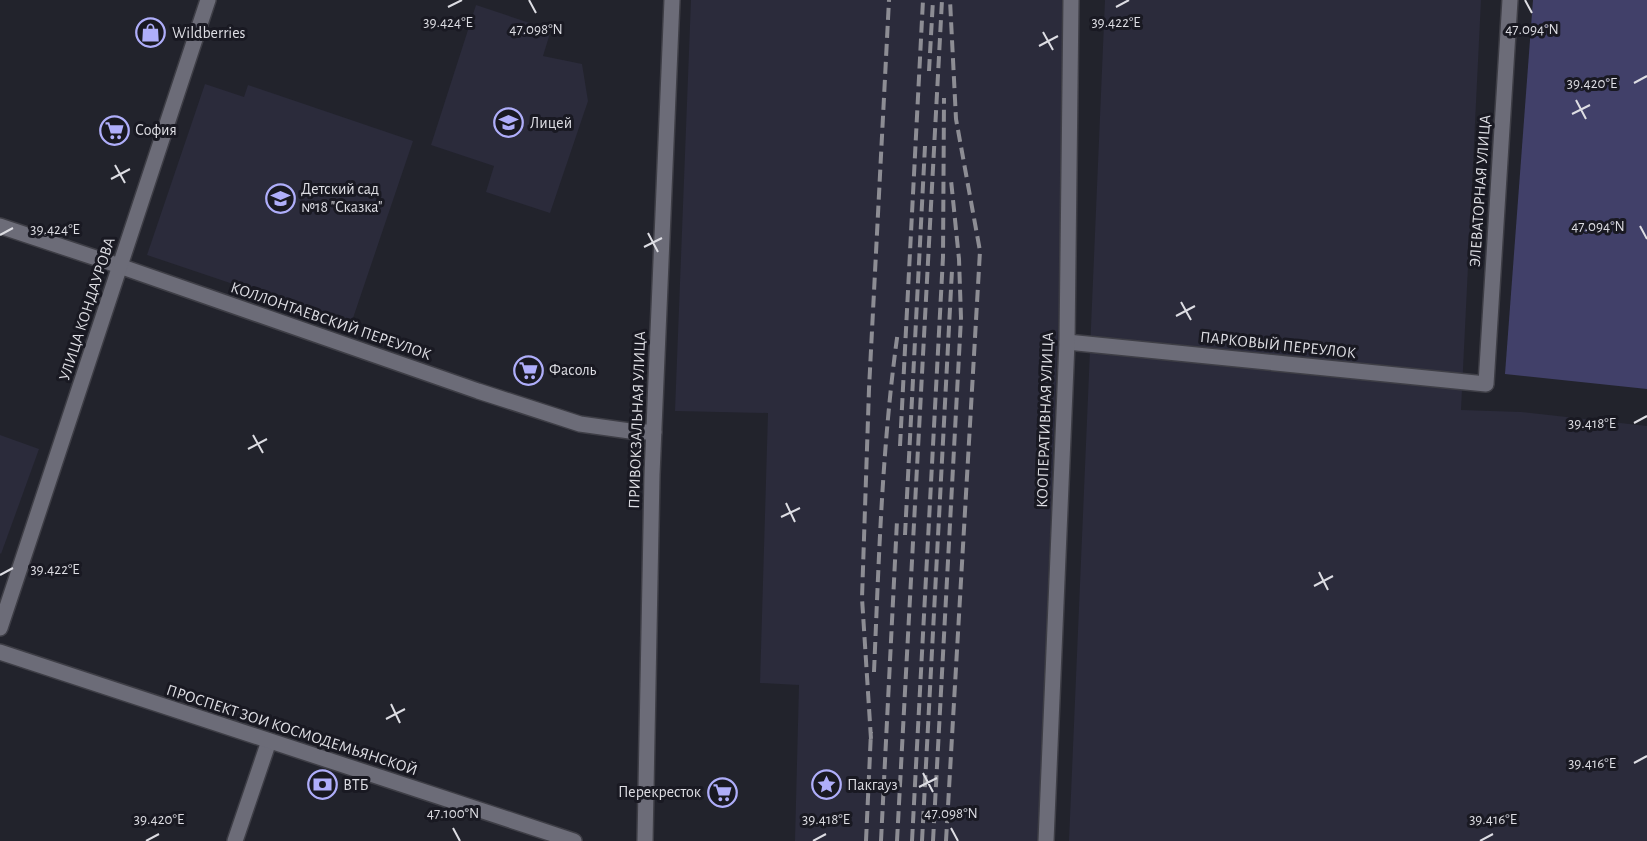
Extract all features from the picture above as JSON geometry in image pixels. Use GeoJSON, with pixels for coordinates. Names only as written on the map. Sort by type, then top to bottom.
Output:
{"type":"FeatureCollection","features":[{"type":"Feature","properties":{"kind":"street","name":"УЛИЦА КОНДАУРОВА"},"geometry":{"type":"LineString","coordinates":[[0,628],[208,0]]}},
{"type":"Feature","properties":{"kind":"street","name":"ПРИВОКЗАЛЬНАЯ УЛИЦА"},"geometry":{"type":"LineString","coordinates":[[645,841],[654,432],[672,0]]}},
{"type":"Feature","properties":{"kind":"street","name":"КООПЕРАТИВНАЯ УЛИЦА"},"geometry":{"type":"LineString","coordinates":[[1046,841],[1067,342],[1071,0]]}},
{"type":"Feature","properties":{"kind":"street","name":"ЭЛЕВАТОРНАЯ УЛИЦА"},"geometry":{"type":"LineString","coordinates":[[1486,384],[1510,0]]}},
{"type":"Feature","properties":{"kind":"street","name":"КОЛЛОНТАЕВСКИЙ ПЕРЕУЛОК"},"geometry":{"type":"LineString","coordinates":[[0,226],[580,424],[637,432],[654,432]]}},
{"type":"Feature","properties":{"kind":"street","name":"ПАРКОВЫЙ ПЕРЕУЛОК"},"geometry":{"type":"LineString","coordinates":[[1067,342],[1486,384]]}},
{"type":"Feature","properties":{"kind":"street","name":"ПРОСПЕКТ ЗОИ КОСМОДЕМЬЯНСКОЙ"},"geometry":{"type":"LineString","coordinates":[[0,652],[574,841]]}},
{"type":"Feature","properties":{"kind":"street"},"geometry":{"type":"LineString","coordinates":[[236,841],[269,741]]}},
{"type":"Feature","properties":{"kind":"shaded area"},"geometry":{"type":"Polygon","coordinates":[[[691,0],[1071,0],[1038,841],[795,841],[799,685],[760,683],[768,413],[675,411],[691,0]]]}},
{"type":"Feature","properties":{"kind":"shaded area"},"geometry":{"type":"Polygon","coordinates":[[[1105,0],[1481,0],[1461,410],[1521,412],[1647,426],[1647,841],[1069,841],[1105,0]]]}},
{"type":"Feature","properties":{"kind":"shaded area"},"geometry":{"type":"Polygon","coordinates":[[[1533,0],[1647,0],[1647,389],[1505,374],[1533,0]]]}},
{"type":"Feature","properties":{"kind":"shaded area","name":"Лицей"},"geometry":{"type":"Polygon","coordinates":[[[476,5],[551,30],[543,56],[582,64],[588,101],[550,213],[486,192],[494,166],[431,145],[476,5]]]}},
{"type":"Feature","properties":{"kind":"shaded area","name":"Детский сад №18 \"Сказка\""},"geometry":{"type":"Polygon","coordinates":[[[205,84],[244,97],[248,85],[413,141],[351,324],[147,255],[205,84]]]}},
{"type":"Feature","properties":{"kind":"shaded area"},"geometry":{"type":"Polygon","coordinates":[[[0,435],[39,449],[1,554],[0,553],[0,435]]]}},
{"type":"Feature","properties":{"kind":"railway"},"geometry":{"type":"LineString","coordinates":[[871,739],[862,598],[869,389],[889,0]]}},
{"type":"Feature","properties":{"kind":"railway"},"geometry":{"type":"LineString","coordinates":[[900,446],[923,0]]}},
{"type":"Feature","properties":{"kind":"railway"},"geometry":{"type":"LineString","coordinates":[[929,71],[933,0]]}},
{"type":"Feature","properties":{"kind":"railway"},"geometry":{"type":"LineString","coordinates":[[897,841],[942,0]]}},
{"type":"Feature","properties":{"kind":"railway"},"geometry":{"type":"LineString","coordinates":[[946,841],[980,251],[956,119],[950,0]]}},
{"type":"Feature","properties":{"kind":"railway"},"geometry":{"type":"LineString","coordinates":[[912,841],[943,257],[944,98]]}},
{"type":"Feature","properties":{"kind":"railway"},"geometry":{"type":"LineString","coordinates":[[905,535],[925,146]]}},
{"type":"Feature","properties":{"kind":"railway"},"geometry":{"type":"LineString","coordinates":[[933,841],[961,318],[959,259],[951,180]]}},
{"type":"Feature","properties":{"kind":"railway"},"geometry":{"type":"LineString","coordinates":[[922,841],[952,270]]}},
{"type":"Feature","properties":{"kind":"railway"},"geometry":{"type":"LineString","coordinates":[[874,672],[885,458],[898,331]]}},
{"type":"Feature","properties":{"kind":"railway"},"geometry":{"type":"LineString","coordinates":[[881,841],[897,521]]}},
{"type":"Feature","properties":{"kind":"railway"},"geometry":{"type":"LineString","coordinates":[[866,841],[871,732]]}},
{"type":"Feature","properties":{"kind":"place","name":"Wildberries"},"geometry":{"type":"Point","coordinates":[151,33]}},
{"type":"Feature","properties":{"kind":"place","name":"Лицей"},"geometry":{"type":"Point","coordinates":[509,123]}},
{"type":"Feature","properties":{"kind":"place","name":"София"},"geometry":{"type":"Point","coordinates":[114,130]}},
{"type":"Feature","properties":{"kind":"place","name":"Детский сад №18 \"Сказка\""},"geometry":{"type":"Point","coordinates":[280,198]}},
{"type":"Feature","properties":{"kind":"place","name":"Фасоль"},"geometry":{"type":"Point","coordinates":[528,370]}},
{"type":"Feature","properties":{"kind":"place","name":"ВТБ"},"geometry":{"type":"Point","coordinates":[322,785]}},
{"type":"Feature","properties":{"kind":"place","name":"Пакгауз"},"geometry":{"type":"Point","coordinates":[826,785]}},
{"type":"Feature","properties":{"kind":"place","name":"Перекресток"},"geometry":{"type":"Point","coordinates":[722,792]}}]}
